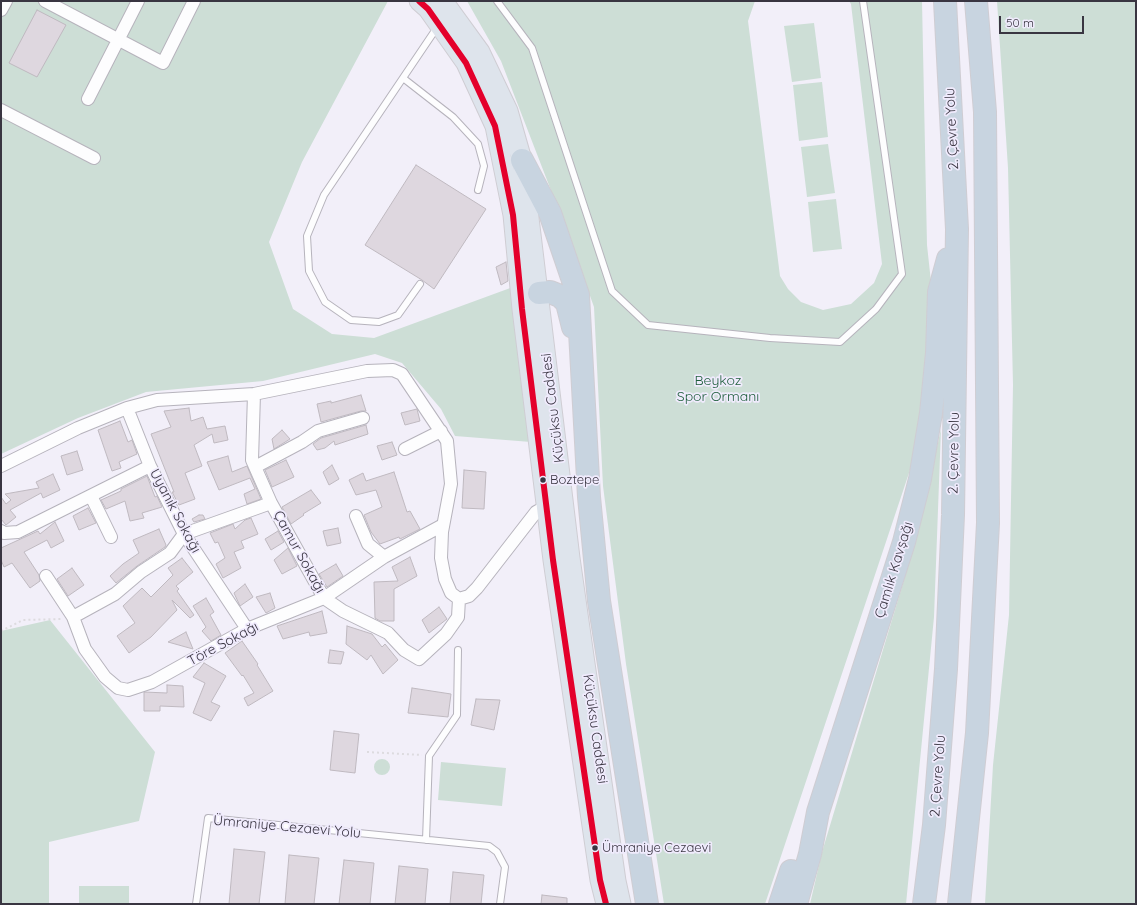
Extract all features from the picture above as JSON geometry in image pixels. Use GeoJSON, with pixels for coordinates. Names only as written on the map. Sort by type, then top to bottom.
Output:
{"type":"FeatureCollection","features":[{"type":"Feature","properties":{"kind":"highway","name":"2. Çevre Yolu"},"geometry":{"type":"LineString","coordinates":[[924,904],[934,825],[946,669],[953,515],[957,229],[945,1]]}},
{"type":"Feature","properties":{"kind":"highway"},"geometry":{"type":"LineString","coordinates":[[959,904],[977,733],[988,523],[988,309],[985,112],[976,1]]}},
{"type":"Feature","properties":{"kind":"highway"},"geometry":{"type":"LineString","coordinates":[[522,160],[550,213],[578,295],[581,323],[584,430]]}},
{"type":"Feature","properties":{"kind":"highway","name":"Çamlık Kavşağı"},"geometry":{"type":"LineString","coordinates":[[796,904],[810,854],[818,812],[904,542],[920,479],[931,413],[937,353],[939,292],[957,229]]}},
{"type":"Feature","properties":{"kind":"highway"},"geometry":{"type":"LineString","coordinates":[[539,294],[550,292],[560,296],[567,304],[572,319],[584,430],[599,601],[647,904]]}},
{"type":"Feature","properties":{"kind":"highway"},"geometry":{"type":"LineString","coordinates":[[780,904],[798,850],[818,812]]}},
{"type":"Feature","properties":{"kind":"main road","name":"Küçüksu Caddesi"},"geometry":{"type":"LineString","coordinates":[[419,1],[428,9],[444,12],[480,52],[508,111],[522,160],[554,416],[555,504],[600,880],[606,904]]}},
{"type":"Feature","properties":{"kind":"main road","name":"Küçüksu Caddesi"},"geometry":{"type":"LineString","coordinates":[[444,12],[495,126],[513,215],[522,309],[621,904]]}},
{"type":"Feature","properties":{"kind":"main road"},"geometry":{"type":"LineString","coordinates":[[522,309],[539,294]]}},
{"type":"Feature","properties":{"kind":"street"},"geometry":{"type":"LineString","coordinates":[[1,10],[6,1]]}},
{"type":"Feature","properties":{"kind":"street"},"geometry":{"type":"LineString","coordinates":[[45,1],[163,63],[194,1]]}},
{"type":"Feature","properties":{"kind":"street"},"geometry":{"type":"LineString","coordinates":[[88,99],[138,1]]}},
{"type":"Feature","properties":{"kind":"street"},"geometry":{"type":"LineString","coordinates":[[1,110],[94,158]]}},
{"type":"Feature","properties":{"kind":"street"},"geometry":{"type":"LineString","coordinates":[[1,466],[78,428],[127,408],[157,400],[254,394],[367,371],[393,370],[402,374],[447,441],[452,484],[443,525],[441,558],[445,579],[451,593],[459,599],[469,596],[477,588],[536,512],[555,504]]}},
{"type":"Feature","properties":{"kind":"street","name":"Çamur Sokağı"},"geometry":{"type":"LineString","coordinates":[[254,394],[252,460],[271,503],[324,598],[343,611],[388,632],[404,650],[419,659],[446,634],[458,617],[459,599]]}},
{"type":"Feature","properties":{"kind":"street","name":"Uyanık Sokağı"},"geometry":{"type":"LineString","coordinates":[[127,408],[150,466],[184,534],[247,629]]}},
{"type":"Feature","properties":{"kind":"street"},"geometry":{"type":"LineString","coordinates":[[255,467],[302,442],[318,431],[363,418]]}},
{"type":"Feature","properties":{"kind":"street"},"geometry":{"type":"LineString","coordinates":[[405,450],[441,431]]}},
{"type":"Feature","properties":{"kind":"street"},"geometry":{"type":"LineString","coordinates":[[1,531],[4,533],[18,532],[150,466]]}},
{"type":"Feature","properties":{"kind":"street"},"geometry":{"type":"LineString","coordinates":[[91,496],[111,537]]}},
{"type":"Feature","properties":{"kind":"street"},"geometry":{"type":"LineString","coordinates":[[73,618],[115,594],[141,572],[170,553],[184,534],[271,503]]}},
{"type":"Feature","properties":{"kind":"street"},"geometry":{"type":"LineString","coordinates":[[356,516],[368,544],[384,557]]}},
{"type":"Feature","properties":{"kind":"street","name":"Töre Sokağı"},"geometry":{"type":"LineString","coordinates":[[46,576],[73,618],[85,650],[105,677],[118,688],[128,690],[152,682],[247,629],[324,598],[384,557],[443,525]]}},
{"type":"Feature","properties":{"kind":"lane"},"geometry":{"type":"LineString","coordinates":[[497,1],[532,48],[612,291],[648,325],[770,338],[840,342],[876,309],[902,274],[863,1]]}},
{"type":"Feature","properties":{"kind":"lane"},"geometry":{"type":"LineString","coordinates":[[420,284],[398,314],[379,322],[351,320],[325,302],[309,271],[307,236],[324,195],[403,78],[444,12]]}},
{"type":"Feature","properties":{"kind":"lane"},"geometry":{"type":"LineString","coordinates":[[403,78],[453,118],[478,144],[484,166],[478,190]]}},
{"type":"Feature","properties":{"kind":"lane"},"geometry":{"type":"LineString","coordinates":[[426,840],[430,756],[457,715],[458,650]]}},
{"type":"Feature","properties":{"kind":"lane","name":"Ümraniye Cezaevi Yolu"},"geometry":{"type":"LineString","coordinates":[[196,904],[208,818],[489,846],[497,852],[505,867],[500,904]]}},
{"type":"Feature","properties":{"kind":"path"},"geometry":{"type":"LineString","coordinates":[[1,631],[23,620],[73,618]]}},
{"type":"Feature","properties":{"kind":"path"},"geometry":{"type":"LineString","coordinates":[[367,752],[430,756]]}},
{"type":"Feature","properties":{"kind":"green space"},"geometry":{"type":"Polygon","coordinates":[[[1,1],[388,1],[302,162],[269,242],[293,309],[332,334],[374,338],[513,287],[531,442],[455,436],[441,409],[402,363],[375,354],[263,381],[146,392],[78,418],[1,454],[1,1]]]}},
{"type":"Feature","properties":{"kind":"green space","name":"Beykoz Spor Ormanı"},"geometry":{"type":"Polygon","coordinates":[[[467,1],[755,1],[748,21],[780,276],[788,289],[801,302],[823,310],[851,304],[874,283],[882,264],[851,4],[849,1],[922,1],[927,245],[931,282],[925,391],[913,461],[765,904],[664,904],[626,664],[603,486],[594,307],[569,237],[501,61],[467,1]]]}},
{"type":"Feature","properties":{"kind":"green space"},"geometry":{"type":"Polygon","coordinates":[[[997,1],[1136,1],[1136,904],[985,904],[993,765],[1009,615],[1013,385],[1008,168],[997,1]]]}},
{"type":"Feature","properties":{"kind":"green space"},"geometry":{"type":"Polygon","coordinates":[[[814,23],[821,78],[792,82],[784,26],[814,23]]]}},
{"type":"Feature","properties":{"kind":"green space"},"geometry":{"type":"Polygon","coordinates":[[[822,82],[828,137],[799,141],[793,85],[822,82]]]}},
{"type":"Feature","properties":{"kind":"green space"},"geometry":{"type":"Polygon","coordinates":[[[828,144],[835,193],[807,197],[801,147],[828,144]]]}},
{"type":"Feature","properties":{"kind":"green space"},"geometry":{"type":"Polygon","coordinates":[[[836,199],[842,249],[813,252],[808,202],[836,199]]]}},
{"type":"Feature","properties":{"kind":"green space"},"geometry":{"type":"Polygon","coordinates":[[[941,429],[934,617],[906,904],[810,904],[822,852],[904,580],[926,496],[941,429]]]}},
{"type":"Feature","properties":{"kind":"green space"},"geometry":{"type":"Polygon","coordinates":[[[50,620],[155,752],[139,821],[49,842],[49,904],[1,904],[1,631],[50,620]]]}},
{"type":"Feature","properties":{"kind":"green space"},"geometry":{"type":"Polygon","coordinates":[[[379,759],[385,759],[390,764],[388,773],[385,775],[379,775],[374,770],[374,764],[379,759]]]}},
{"type":"Feature","properties":{"kind":"green space"},"geometry":{"type":"Polygon","coordinates":[[[441,762],[506,768],[502,806],[438,800],[441,762]]]}},
{"type":"Feature","properties":{"kind":"green space"},"geometry":{"type":"Polygon","coordinates":[[[79,886],[129,886],[129,904],[79,904],[79,886]]]}},
{"type":"Feature","properties":{"kind":"building"},"geometry":{"type":"Polygon","coordinates":[[[37,10],[66,25],[37,77],[9,63],[37,10]]]}},
{"type":"Feature","properties":{"kind":"building"},"geometry":{"type":"Polygon","coordinates":[[[416,165],[486,209],[434,289],[365,245],[416,165]]]}},
{"type":"Feature","properties":{"kind":"building"},"geometry":{"type":"Polygon","coordinates":[[[506,262],[508,281],[501,285],[496,267],[506,262]]]}},
{"type":"Feature","properties":{"kind":"building"},"geometry":{"type":"Polygon","coordinates":[[[361,395],[366,411],[321,422],[317,404],[331,401],[331,403],[361,395]]]}},
{"type":"Feature","properties":{"kind":"building"},"geometry":{"type":"Polygon","coordinates":[[[189,408],[191,421],[203,417],[207,429],[225,426],[228,440],[214,443],[212,434],[194,445],[202,466],[185,473],[195,499],[179,505],[172,492],[174,492],[151,434],[171,427],[164,411],[189,408]]]}},
{"type":"Feature","properties":{"kind":"building"},"geometry":{"type":"Polygon","coordinates":[[[417,409],[420,421],[405,425],[401,413],[417,409]]]}},
{"type":"Feature","properties":{"kind":"building"},"geometry":{"type":"Polygon","coordinates":[[[120,421],[128,442],[132,440],[137,454],[119,462],[121,468],[112,471],[98,430],[120,421]]]}},
{"type":"Feature","properties":{"kind":"building"},"geometry":{"type":"Polygon","coordinates":[[[366,425],[368,434],[335,445],[334,441],[325,448],[317,450],[313,444],[321,438],[366,425]]]}},
{"type":"Feature","properties":{"kind":"building"},"geometry":{"type":"Polygon","coordinates":[[[282,430],[290,439],[274,449],[272,439],[282,430]]]}},
{"type":"Feature","properties":{"kind":"building"},"geometry":{"type":"Polygon","coordinates":[[[392,442],[397,455],[382,460],[377,446],[392,442]]]}},
{"type":"Feature","properties":{"kind":"building"},"geometry":{"type":"Polygon","coordinates":[[[77,451],[83,470],[67,475],[61,456],[77,451]]]}},
{"type":"Feature","properties":{"kind":"building"},"geometry":{"type":"Polygon","coordinates":[[[228,456],[232,472],[247,466],[261,499],[247,504],[244,494],[255,489],[250,478],[219,490],[207,462],[228,456]]]}},
{"type":"Feature","properties":{"kind":"building"},"geometry":{"type":"Polygon","coordinates":[[[286,460],[294,477],[272,487],[265,470],[286,460]]]}},
{"type":"Feature","properties":{"kind":"building"},"geometry":{"type":"Polygon","coordinates":[[[332,465],[339,479],[329,485],[323,472],[332,465]]]}},
{"type":"Feature","properties":{"kind":"building"},"geometry":{"type":"Polygon","coordinates":[[[464,470],[486,472],[484,509],[462,508],[464,470]]]}},
{"type":"Feature","properties":{"kind":"building"},"geometry":{"type":"Polygon","coordinates":[[[394,472],[407,512],[410,511],[420,529],[400,539],[399,537],[380,544],[371,532],[364,515],[382,507],[376,490],[356,495],[349,480],[363,473],[366,481],[394,472]]]}},
{"type":"Feature","properties":{"kind":"building"},"geometry":{"type":"Polygon","coordinates":[[[53,474],[60,490],[43,498],[41,493],[10,510],[16,517],[6,525],[1,519],[1,497],[6,504],[11,500],[5,494],[39,488],[36,482],[53,474]]]}},
{"type":"Feature","properties":{"kind":"building"},"geometry":{"type":"Polygon","coordinates":[[[147,476],[155,497],[157,496],[162,507],[142,513],[144,518],[130,521],[125,501],[106,509],[101,500],[121,491],[121,489],[147,476]]]}},
{"type":"Feature","properties":{"kind":"building"},"geometry":{"type":"Polygon","coordinates":[[[311,490],[321,503],[303,514],[304,515],[291,524],[282,507],[311,490]]]}},
{"type":"Feature","properties":{"kind":"building"},"geometry":{"type":"Polygon","coordinates":[[[88,508],[96,523],[79,530],[73,516],[88,508]]]}},
{"type":"Feature","properties":{"kind":"building"},"geometry":{"type":"Polygon","coordinates":[[[199,515],[203,515],[205,519],[194,522],[192,519],[199,515]]]}},
{"type":"Feature","properties":{"kind":"building"},"geometry":{"type":"Polygon","coordinates":[[[251,518],[258,534],[241,541],[244,548],[234,552],[241,568],[223,578],[216,564],[225,558],[218,542],[215,543],[210,533],[233,524],[235,529],[245,520],[251,518]]]}},
{"type":"Feature","properties":{"kind":"building"},"geometry":{"type":"Polygon","coordinates":[[[55,522],[64,541],[51,548],[47,540],[24,552],[39,575],[40,581],[30,588],[12,563],[4,567],[1,560],[1,548],[38,531],[40,534],[55,522]]]}},
{"type":"Feature","properties":{"kind":"building"},"geometry":{"type":"Polygon","coordinates":[[[338,528],[341,543],[327,546],[323,531],[338,528]]]}},
{"type":"Feature","properties":{"kind":"building"},"geometry":{"type":"Polygon","coordinates":[[[159,529],[166,545],[165,547],[137,566],[116,583],[110,576],[123,564],[139,553],[133,540],[159,529]]]}},
{"type":"Feature","properties":{"kind":"building"},"geometry":{"type":"Polygon","coordinates":[[[278,531],[284,542],[271,550],[265,539],[278,531]]]}},
{"type":"Feature","properties":{"kind":"building"},"geometry":{"type":"Polygon","coordinates":[[[288,548],[297,566],[282,574],[274,560],[288,548]]]}},
{"type":"Feature","properties":{"kind":"building"},"geometry":{"type":"Polygon","coordinates":[[[410,557],[417,576],[394,589],[394,621],[380,621],[375,618],[374,582],[398,581],[392,567],[410,557]]]}},
{"type":"Feature","properties":{"kind":"building"},"geometry":{"type":"Polygon","coordinates":[[[182,558],[193,572],[176,586],[179,589],[177,591],[194,615],[190,618],[172,600],[177,610],[151,637],[129,653],[117,636],[135,623],[123,606],[142,588],[151,597],[173,575],[168,568],[182,558]]]}},
{"type":"Feature","properties":{"kind":"building"},"geometry":{"type":"Polygon","coordinates":[[[336,564],[343,576],[327,587],[319,574],[336,564]]]}},
{"type":"Feature","properties":{"kind":"building"},"geometry":{"type":"Polygon","coordinates":[[[72,568],[84,585],[68,596],[57,579],[72,568]]]}},
{"type":"Feature","properties":{"kind":"building"},"geometry":{"type":"Polygon","coordinates":[[[245,584],[253,597],[240,606],[234,593],[245,584]]]}},
{"type":"Feature","properties":{"kind":"building"},"geometry":{"type":"Polygon","coordinates":[[[270,593],[275,608],[266,613],[256,597],[270,593]]]}},
{"type":"Feature","properties":{"kind":"building"},"geometry":{"type":"Polygon","coordinates":[[[206,598],[214,612],[210,615],[221,635],[211,641],[202,631],[206,627],[193,606],[206,598]]]}},
{"type":"Feature","properties":{"kind":"building"},"geometry":{"type":"Polygon","coordinates":[[[439,607],[447,619],[429,633],[422,620],[439,607]]]}},
{"type":"Feature","properties":{"kind":"building"},"geometry":{"type":"Polygon","coordinates":[[[322,611],[327,633],[310,636],[309,632],[283,639],[277,626],[322,611]]]}},
{"type":"Feature","properties":{"kind":"building"},"geometry":{"type":"Polygon","coordinates":[[[347,626],[372,634],[382,647],[385,644],[398,660],[383,674],[371,655],[367,660],[346,644],[347,626]]]}},
{"type":"Feature","properties":{"kind":"building"},"geometry":{"type":"Polygon","coordinates":[[[186,632],[193,649],[168,642],[186,632]]]}},
{"type":"Feature","properties":{"kind":"building"},"geometry":{"type":"Polygon","coordinates":[[[242,641],[258,664],[257,665],[273,691],[248,706],[244,698],[254,693],[243,675],[242,676],[225,653],[242,641]]]}},
{"type":"Feature","properties":{"kind":"building"},"geometry":{"type":"Polygon","coordinates":[[[330,650],[344,652],[341,664],[328,663],[330,650]]]}},
{"type":"Feature","properties":{"kind":"building"},"geometry":{"type":"Polygon","coordinates":[[[204,663],[226,676],[211,702],[220,706],[211,721],[193,713],[205,683],[193,677],[204,663]]]}},
{"type":"Feature","properties":{"kind":"building"},"geometry":{"type":"Polygon","coordinates":[[[167,685],[183,686],[184,707],[160,706],[160,711],[144,711],[144,692],[167,693],[167,685]]]}},
{"type":"Feature","properties":{"kind":"building"},"geometry":{"type":"Polygon","coordinates":[[[412,688],[451,694],[448,717],[408,713],[412,688]]]}},
{"type":"Feature","properties":{"kind":"building"},"geometry":{"type":"Polygon","coordinates":[[[476,699],[500,700],[494,730],[471,725],[476,699]]]}},
{"type":"Feature","properties":{"kind":"building"},"geometry":{"type":"Polygon","coordinates":[[[334,731],[359,734],[355,773],[330,770],[334,731]]]}},
{"type":"Feature","properties":{"kind":"building"},"geometry":{"type":"Polygon","coordinates":[[[234,849],[265,852],[259,904],[229,904],[234,849]]]}},
{"type":"Feature","properties":{"kind":"building"},"geometry":{"type":"Polygon","coordinates":[[[289,855],[319,858],[314,904],[285,904],[289,855]]]}},
{"type":"Feature","properties":{"kind":"building"},"geometry":{"type":"Polygon","coordinates":[[[344,860],[374,863],[370,904],[339,904],[344,860]]]}},
{"type":"Feature","properties":{"kind":"building"},"geometry":{"type":"Polygon","coordinates":[[[399,866],[428,869],[425,904],[395,904],[399,866]]]}},
{"type":"Feature","properties":{"kind":"building"},"geometry":{"type":"Polygon","coordinates":[[[453,872],[484,875],[481,904],[450,904],[453,872]]]}},
{"type":"Feature","properties":{"kind":"building"},"geometry":{"type":"Polygon","coordinates":[[[542,895],[567,898],[567,904],[541,904],[542,895]]]}},
{"type":"Feature","properties":{"kind":"transit line"},"geometry":{"type":"LineString","coordinates":[[419,1],[428,9],[466,63],[495,126],[513,215],[522,309],[553,560],[600,880],[606,904]]}},
{"type":"Feature","properties":{"kind":"place","name":"Boztepe"},"geometry":{"type":"Point","coordinates":[543,480]}},
{"type":"Feature","properties":{"kind":"place","name":"Ümraniye Cezaevi"},"geometry":{"type":"Point","coordinates":[595,848]}}]}
